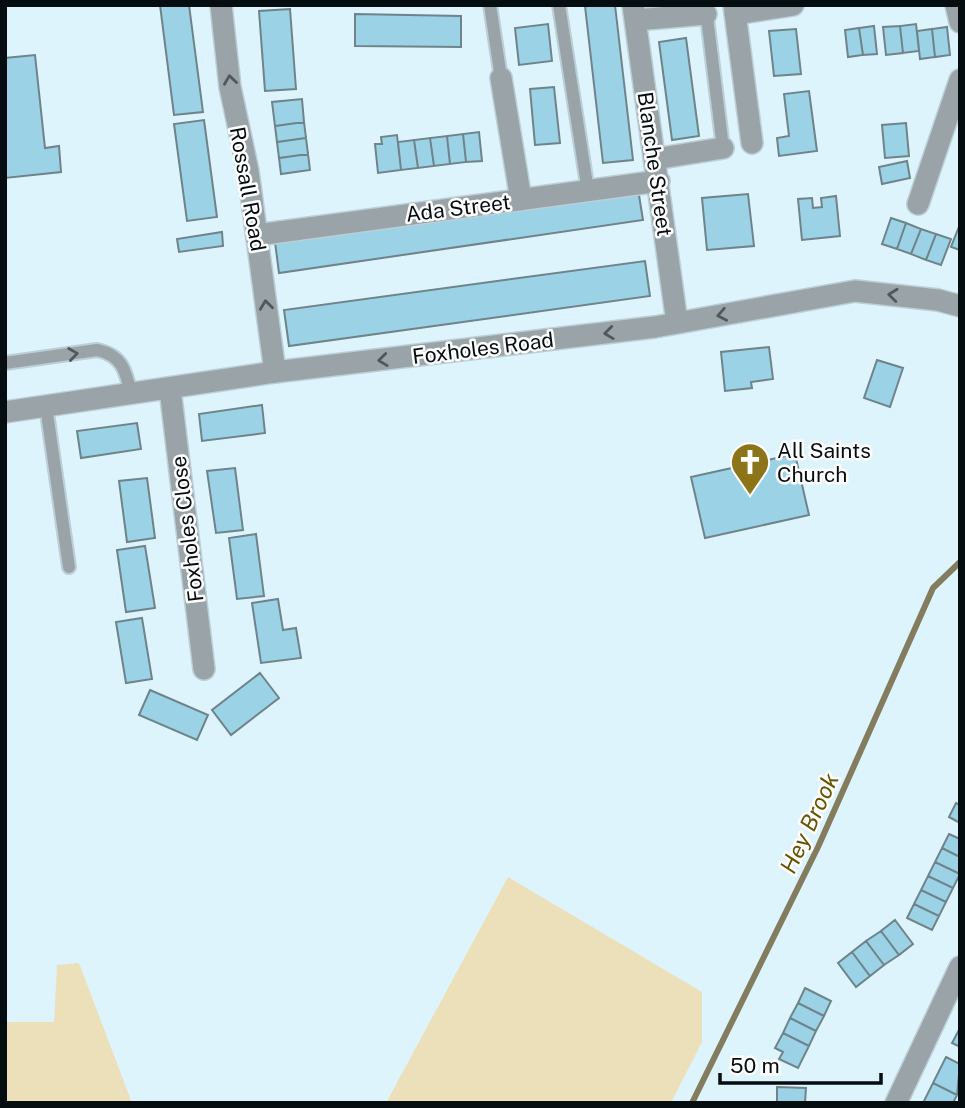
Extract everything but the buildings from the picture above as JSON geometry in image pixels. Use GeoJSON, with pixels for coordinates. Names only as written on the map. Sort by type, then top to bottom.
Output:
{"type":"FeatureCollection","features":[{"type":"Feature","properties":{"kind":"street","name":"Rossall Road"},"geometry":{"type":"LineString","coordinates":[[221,5],[230,87],[257,235],[275,372]]}},
{"type":"Feature","properties":{"kind":"street"},"geometry":{"type":"LineString","coordinates":[[752,142],[735,9],[793,5]]}},
{"type":"Feature","properties":{"kind":"street"},"geometry":{"type":"LineString","coordinates":[[956,5],[960,22]]}},
{"type":"Feature","properties":{"kind":"street"},"geometry":{"type":"LineString","coordinates":[[634,13],[706,10]]}},
{"type":"Feature","properties":{"kind":"street","name":"Blanche Street"},"geometry":{"type":"LineString","coordinates":[[634,13],[677,323]]}},
{"type":"Feature","properties":{"kind":"street"},"geometry":{"type":"LineString","coordinates":[[501,78],[520,200]]}},
{"type":"Feature","properties":{"kind":"street"},"geometry":{"type":"LineString","coordinates":[[918,204],[960,80]]}},
{"type":"Feature","properties":{"kind":"street"},"geometry":{"type":"LineString","coordinates":[[656,159],[723,148]]}},
{"type":"Feature","properties":{"kind":"street","name":"Ada Street"},"geometry":{"type":"LineString","coordinates":[[257,235],[659,181]]}},
{"type":"Feature","properties":{"kind":"street","name":"Foxholes Road"},"geometry":{"type":"LineString","coordinates":[[5,412],[275,372],[677,323],[855,291],[938,300],[960,306]]}},
{"type":"Feature","properties":{"kind":"street","name":"Foxholes Close"},"geometry":{"type":"LineString","coordinates":[[170,389],[204,669]]}},
{"type":"Feature","properties":{"kind":"street"},"geometry":{"type":"LineString","coordinates":[[896,1103],[960,967]]}},
{"type":"Feature","properties":{"kind":"lane"},"geometry":{"type":"LineString","coordinates":[[490,5],[501,78]]}},
{"type":"Feature","properties":{"kind":"lane"},"geometry":{"type":"LineString","coordinates":[[559,5],[588,191]]}},
{"type":"Feature","properties":{"kind":"lane"},"geometry":{"type":"LineString","coordinates":[[706,10],[723,148]]}},
{"type":"Feature","properties":{"kind":"lane"},"geometry":{"type":"LineString","coordinates":[[5,363],[97,350],[110,353],[125,367],[131,394]]}},
{"type":"Feature","properties":{"kind":"lane"},"geometry":{"type":"LineString","coordinates":[[46,406],[69,567]]}},
{"type":"Feature","properties":{"kind":"shaded area"},"geometry":{"type":"Polygon","coordinates":[[[508,877],[702,992],[702,1042],[671,1103],[386,1103],[508,877]]]}},
{"type":"Feature","properties":{"kind":"shaded area"},"geometry":{"type":"Polygon","coordinates":[[[79,963],[132,1103],[5,1103],[5,1022],[54,1022],[57,965],[79,963]]]}},
{"type":"Feature","properties":{"kind":"waterway","name":"Hey Brook"},"geometry":{"type":"LineString","coordinates":[[692,1103],[818,847],[933,588],[960,562]]}},
{"type":"Feature","properties":{"kind":"place","name":"All Saints Church"},"geometry":{"type":"Point","coordinates":[750,496]}}]}
